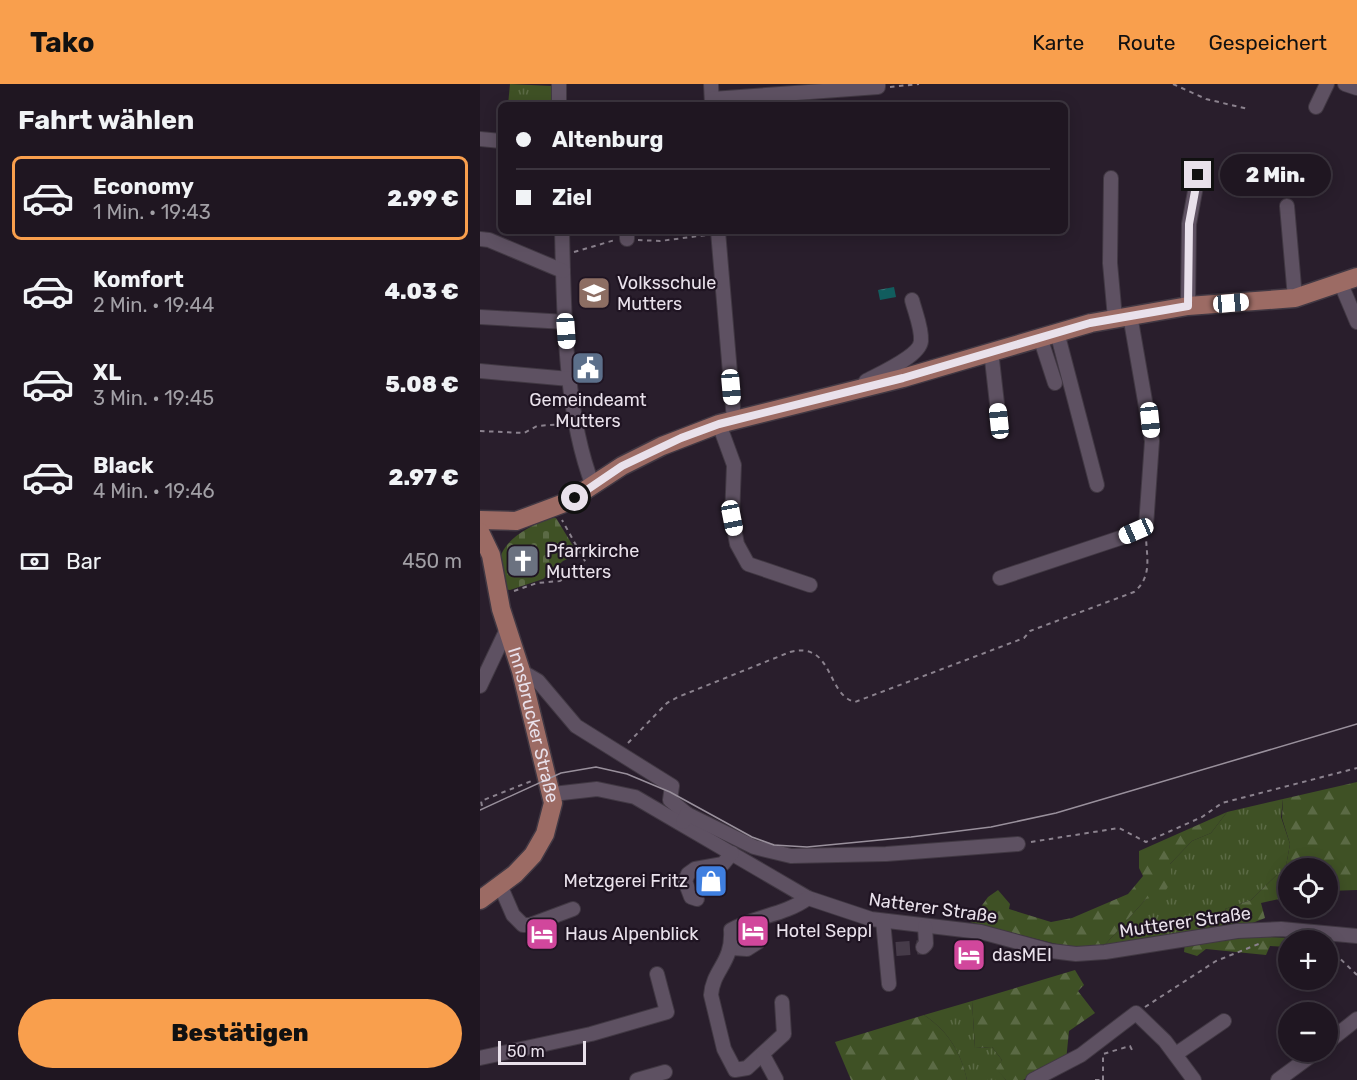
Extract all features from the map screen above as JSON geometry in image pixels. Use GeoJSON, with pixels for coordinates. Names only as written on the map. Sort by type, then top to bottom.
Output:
{"type":"FeatureCollection","features":[{"type":"Feature","properties":{"kind":"main road"},"geometry":{"type":"LineString","coordinates":[[480,520],[516,521],[555,507],[575,498],[612,472],[662,446],[727,422],[863,388],[1122,316],[1188,306],[1295,298],[1349,281]]}},
{"type":"Feature","properties":{"kind":"main road"},"geometry":{"type":"LineString","coordinates":[[491,555],[506,531],[516,521]]}},
{"type":"Feature","properties":{"kind":"main road","name":"Innsbrucker Straße"},"geometry":{"type":"LineString","coordinates":[[480,532],[491,555],[498,596],[521,670],[552,794],[552,812],[540,845],[524,865],[480,900]]}},
{"type":"Feature","properties":{"kind":"street"},"geometry":{"type":"LineString","coordinates":[[711,84],[712,102],[838,87],[878,86]]}},
{"type":"Feature","properties":{"kind":"street"},"geometry":{"type":"LineString","coordinates":[[1316,107],[1327,84]]}},
{"type":"Feature","properties":{"kind":"street"},"geometry":{"type":"LineString","coordinates":[[1345,84],[1356,86]]}},
{"type":"Feature","properties":{"kind":"street"},"geometry":{"type":"LineString","coordinates":[[559,102],[560,85]]}},
{"type":"Feature","properties":{"kind":"street"},"geometry":{"type":"LineString","coordinates":[[480,139],[498,141]]}},
{"type":"Feature","properties":{"kind":"street"},"geometry":{"type":"LineString","coordinates":[[1188,306],[1189,224],[1198,175]]}},
{"type":"Feature","properties":{"kind":"street"},"geometry":{"type":"LineString","coordinates":[[1000,578],[1123,537],[1146,526],[1152,441],[1110,263],[1111,178]]}},
{"type":"Feature","properties":{"kind":"street"},"geometry":{"type":"LineString","coordinates":[[1287,206],[1295,298]]}},
{"type":"Feature","properties":{"kind":"street"},"geometry":{"type":"LineString","coordinates":[[562,234],[570,379],[593,486]]}},
{"type":"Feature","properties":{"kind":"street"},"geometry":{"type":"LineString","coordinates":[[718,234],[727,422],[734,465],[732,518],[736,544],[748,564],[810,585]]}},
{"type":"Feature","properties":{"kind":"street"},"geometry":{"type":"LineString","coordinates":[[480,239],[489,240],[563,271]]}},
{"type":"Feature","properties":{"kind":"street"},"geometry":{"type":"LineString","coordinates":[[1349,281],[1357,322]]}},
{"type":"Feature","properties":{"kind":"street"},"geometry":{"type":"LineString","coordinates":[[863,388],[866,381],[907,358],[920,347],[922,338],[912,300]]}},
{"type":"Feature","properties":{"kind":"street"},"geometry":{"type":"LineString","coordinates":[[480,317],[566,322]]}},
{"type":"Feature","properties":{"kind":"street"},"geometry":{"type":"LineString","coordinates":[[1058,332],[1097,485]]}},
{"type":"Feature","properties":{"kind":"street"},"geometry":{"type":"LineString","coordinates":[[1040,337],[1054,383]]}},
{"type":"Feature","properties":{"kind":"street"},"geometry":{"type":"LineString","coordinates":[[991,351],[999,421]]}},
{"type":"Feature","properties":{"kind":"street"},"geometry":{"type":"LineString","coordinates":[[480,371],[570,379]]}},
{"type":"Feature","properties":{"kind":"street"},"geometry":{"type":"LineString","coordinates":[[480,687],[507,629]]}},
{"type":"Feature","properties":{"kind":"street"},"geometry":{"type":"LineString","coordinates":[[521,670],[538,681],[576,726],[672,786],[670,800],[685,818],[754,847],[791,856],[886,854],[1018,844]]}},
{"type":"Feature","properties":{"kind":"street","name":"Natterer Straße"},"geometry":{"type":"LineString","coordinates":[[552,794],[582,790],[610,790],[640,799],[685,818],[732,853],[808,898],[845,912],[887,922],[981,932],[1063,953],[1089,954]]}},
{"type":"Feature","properties":{"kind":"street"},"geometry":{"type":"LineString","coordinates":[[697,899],[692,898],[686,886],[688,874],[695,869],[723,864],[732,853]]}},
{"type":"Feature","properties":{"kind":"street"},"geometry":{"type":"LineString","coordinates":[[500,885],[513,915],[523,925],[530,925],[573,909]]}},
{"type":"Feature","properties":{"kind":"street"},"geometry":{"type":"LineString","coordinates":[[782,1002],[784,1034],[759,1061],[740,1070],[731,1066],[712,1006],[711,986],[732,948],[728,931],[788,910],[808,898]]}},
{"type":"Feature","properties":{"kind":"street"},"geometry":{"type":"LineString","coordinates":[[732,948],[747,949],[758,942],[759,919]]}},
{"type":"Feature","properties":{"kind":"street"},"geometry":{"type":"LineString","coordinates":[[887,922],[893,949],[896,949]]}},
{"type":"Feature","properties":{"kind":"street"},"geometry":{"type":"LineString","coordinates":[[887,922],[889,984]]}},
{"type":"Feature","properties":{"kind":"street"},"geometry":{"type":"LineString","coordinates":[[923,947],[926,944],[925,926]]}},
{"type":"Feature","properties":{"kind":"street","name":"Mutterer Straße"},"geometry":{"type":"LineString","coordinates":[[1089,954],[1237,931],[1290,929],[1357,936]]}},
{"type":"Feature","properties":{"kind":"street"},"geometry":{"type":"LineString","coordinates":[[480,1058],[591,1035],[667,1012],[657,974]]}},
{"type":"Feature","properties":{"kind":"street"},"geometry":{"type":"LineString","coordinates":[[1032,1080],[1081,1055],[1136,1013],[1154,1028],[1194,1080]]}},
{"type":"Feature","properties":{"kind":"street"},"geometry":{"type":"LineString","coordinates":[[1338,1034],[1357,1019]]}},
{"type":"Feature","properties":{"kind":"street"},"geometry":{"type":"LineString","coordinates":[[1176,1054],[1224,1021]]}},
{"type":"Feature","properties":{"kind":"street"},"geometry":{"type":"LineString","coordinates":[[759,1061],[776,1079]]}},
{"type":"Feature","properties":{"kind":"street"},"geometry":{"type":"LineString","coordinates":[[1278,1080],[1302,1062]]}},
{"type":"Feature","properties":{"kind":"street"},"geometry":{"type":"LineString","coordinates":[[637,1080],[665,1072]]}},
{"type":"Feature","properties":{"kind":"path"},"geometry":{"type":"LineString","coordinates":[[878,86],[919,84]]}},
{"type":"Feature","properties":{"kind":"path"},"geometry":{"type":"LineString","coordinates":[[1173,84],[1206,99],[1248,110]]}},
{"type":"Feature","properties":{"kind":"path"},"geometry":{"type":"LineString","coordinates":[[480,431],[524,433],[537,426],[578,423]]}},
{"type":"Feature","properties":{"kind":"path"},"geometry":{"type":"LineString","coordinates":[[498,596],[537,583],[560,581],[586,564],[555,507]]}},
{"type":"Feature","properties":{"kind":"path"},"geometry":{"type":"LineString","coordinates":[[634,736],[667,703],[678,697],[790,652],[799,650],[814,654],[827,666],[846,698],[860,701],[1024,638],[1030,631],[1057,620],[1128,596],[1142,584],[1147,572],[1146,526]]}},
{"type":"Feature","properties":{"kind":"path"},"geometry":{"type":"LineString","coordinates":[[1018,844],[1119,828],[1146,842],[1202,817],[1222,803],[1357,768]]}},
{"type":"Feature","properties":{"kind":"path"},"geometry":{"type":"LineString","coordinates":[[482,806],[481,801],[512,790],[547,773]]}},
{"type":"Feature","properties":{"kind":"path"},"geometry":{"type":"LineString","coordinates":[[1136,1013],[1216,961],[1263,942]]}},
{"type":"Feature","properties":{"kind":"path"},"geometry":{"type":"LineString","coordinates":[[1338,957],[1357,975]]}},
{"type":"Feature","properties":{"kind":"path"},"geometry":{"type":"LineString","coordinates":[[1095,1080],[1103,1080],[1103,1054],[1130,1046],[1132,1050]]}},
{"type":"Feature","properties":{"kind":"green space"},"geometry":{"type":"Polygon","coordinates":[[[510,84],[552,86],[552,102],[508,102],[510,84]]]}},
{"type":"Feature","properties":{"kind":"green space"},"geometry":{"type":"Polygon","coordinates":[[[548,518],[556,518],[578,554],[563,561],[543,579],[510,590],[502,589],[499,566],[504,549],[516,536],[548,518]]]}},
{"type":"Feature","properties":{"kind":"green space"},"geometry":{"type":"Polygon","coordinates":[[[1357,782],[1357,890],[1338,891],[1338,858],[1287,858],[1290,844],[1282,818],[1283,799],[1357,782]]]}},
{"type":"Feature","properties":{"kind":"green space"},"geometry":{"type":"Polygon","coordinates":[[[1283,799],[1281,817],[1290,844],[1287,858],[1278,858],[1278,874],[1251,900],[1225,909],[1234,924],[1103,947],[1146,899],[1170,864],[1192,841],[1211,833],[1227,812],[1283,799]]]}},
{"type":"Feature","properties":{"kind":"green space"},"geometry":{"type":"Polygon","coordinates":[[[1227,812],[1211,833],[1192,841],[1170,864],[1172,880],[1163,895],[1146,899],[1103,947],[1072,948],[970,922],[988,897],[998,890],[1010,904],[1009,909],[1051,922],[1072,918],[1128,894],[1143,876],[1139,868],[1139,851],[1227,812]]]}},
{"type":"Feature","properties":{"kind":"green space"},"geometry":{"type":"Polygon","coordinates":[[[1278,874],[1278,899],[1261,903],[1265,918],[1250,924],[1234,924],[1225,909],[1251,900],[1278,874]]]}},
{"type":"Feature","properties":{"kind":"green space"},"geometry":{"type":"Polygon","coordinates":[[[1246,936],[1278,937],[1278,946],[1270,946],[1266,955],[1206,949],[1197,956],[1184,952],[1185,943],[1246,936]]]}},
{"type":"Feature","properties":{"kind":"green space"},"geometry":{"type":"Polygon","coordinates":[[[1075,970],[1084,985],[1078,991],[1095,1013],[1069,1031],[1066,1061],[1023,1080],[1006,1080],[996,1069],[1002,1060],[992,1047],[975,1048],[972,1001],[1075,970]]]}},
{"type":"Feature","properties":{"kind":"green space"},"geometry":{"type":"Polygon","coordinates":[[[972,1001],[975,1048],[992,1047],[1002,1060],[997,1069],[1006,1080],[967,1080],[957,1051],[947,1035],[924,1015],[972,1001]]]}},
{"type":"Feature","properties":{"kind":"green space"},"geometry":{"type":"Polygon","coordinates":[[[924,1015],[947,1035],[961,1060],[967,1080],[851,1080],[835,1042],[924,1015]]]}},
{"type":"Feature","properties":{"kind":"water"},"geometry":{"type":"Polygon","coordinates":[[[894,287],[896,297],[880,300],[878,290],[894,287]]]}},
{"type":"Feature","properties":{"kind":"tunnel"},"geometry":{"type":"LineString","coordinates":[[896,949],[923,947]]}},
{"type":"Feature","properties":{"kind":"tram line"},"geometry":{"type":"LineString","coordinates":[[480,810],[561,773],[596,767],[627,774],[670,792],[752,837],[774,845],[807,847],[911,837],[991,827],[1056,813],[1357,724]]}},
{"type":"Feature","properties":{"kind":"place","name":"Volksschule Mutters"},"geometry":{"type":"Point","coordinates":[594,293]}},
{"type":"Feature","properties":{"kind":"place","name":"Gemeindeamt Mutters"},"geometry":{"type":"Point","coordinates":[588,368]}},
{"type":"Feature","properties":{"kind":"place","name":"Pfarrkirche Mutters"},"geometry":{"type":"Point","coordinates":[523,561]}},
{"type":"Feature","properties":{"kind":"place","name":"Metzgerei Fritz"},"geometry":{"type":"Point","coordinates":[711,881]}},
{"type":"Feature","properties":{"kind":"place","name":"Hotel Seppl"},"geometry":{"type":"Point","coordinates":[753,931]}},
{"type":"Feature","properties":{"kind":"place","name":"Haus Alpenblick"},"geometry":{"type":"Point","coordinates":[542,934]}},
{"type":"Feature","properties":{"kind":"place","name":"dasMEI"},"geometry":{"type":"Point","coordinates":[969,955]}},
{"type":"Feature","properties":{"kind":"route"},"geometry":{"type":"LineString","coordinates":[[575,498],[622,466],[662,446],[719,424],[903,378],[1090,323],[1188,306],[1189,224],[1192,196],[1198,175]]}}]}
